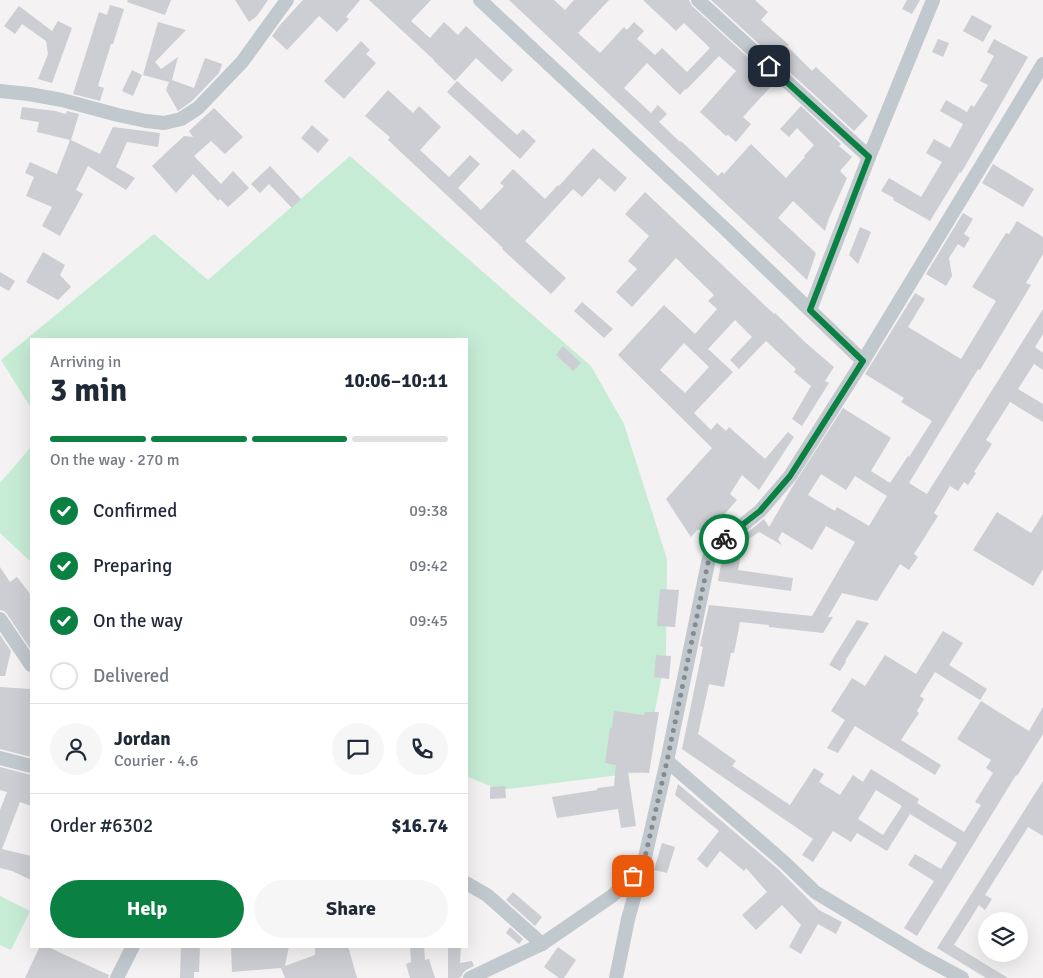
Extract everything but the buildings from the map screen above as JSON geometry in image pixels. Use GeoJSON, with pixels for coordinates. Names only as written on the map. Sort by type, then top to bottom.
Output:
{"type":"FeatureCollection","features":[{"type":"Feature","properties":{"kind":"street"},"geometry":{"type":"LineString","coordinates":[[0,92],[29,94],[146,121],[164,123],[181,119],[198,108],[242,62],[287,0]]}},
{"type":"Feature","properties":{"kind":"street"},"geometry":{"type":"LineString","coordinates":[[480,0],[722,225],[863,361]]}},
{"type":"Feature","properties":{"kind":"street"},"geometry":{"type":"LineString","coordinates":[[698,0],[869,157]]}},
{"type":"Feature","properties":{"kind":"street"},"geometry":{"type":"LineString","coordinates":[[810,310],[869,157],[933,0]]}},
{"type":"Feature","properties":{"kind":"street"},"geometry":{"type":"LineString","coordinates":[[616,978],[628,919],[643,866],[667,761],[709,558],[713,549],[760,511],[790,476],[863,361],[1043,64]]}},
{"type":"Feature","properties":{"kind":"street"},"geometry":{"type":"LineString","coordinates":[[0,619],[30,664]]}},
{"type":"Feature","properties":{"kind":"street"},"geometry":{"type":"LineString","coordinates":[[0,758],[30,766]]}},
{"type":"Feature","properties":{"kind":"street"},"geometry":{"type":"LineString","coordinates":[[667,761],[785,863],[815,892],[923,957],[962,978]]}},
{"type":"Feature","properties":{"kind":"street"},"geometry":{"type":"LineString","coordinates":[[470,978],[542,944],[612,896],[643,866]]}},
{"type":"Feature","properties":{"kind":"street"},"geometry":{"type":"LineString","coordinates":[[468,883],[487,895],[542,944]]}},
{"type":"Feature","properties":{"kind":"street"},"geometry":{"type":"LineString","coordinates":[[118,978],[132,948]]}},
{"type":"Feature","properties":{"kind":"green space"},"geometry":{"type":"Polygon","coordinates":[[[350,156],[591,366],[624,424],[667,559],[666,654],[643,772],[500,790],[468,777],[468,338],[30,338],[30,406],[1,360],[154,234],[208,280],[350,156]]]}},
{"type":"Feature","properties":{"kind":"green space"},"geometry":{"type":"Polygon","coordinates":[[[30,448],[30,561],[0,533],[0,483],[30,448]]]}},
{"type":"Feature","properties":{"kind":"green space"},"geometry":{"type":"Polygon","coordinates":[[[0,896],[30,911],[11,950],[0,945],[0,896]]]}},
{"type":"Feature","properties":{"kind":"way so far"},"geometry":{"type":"LineString","coordinates":[[633,876],[643,866],[709,558],[713,549],[724,539]]}},
{"type":"Feature","properties":{"kind":"route"},"geometry":{"type":"LineString","coordinates":[[724,539],[760,511],[790,476],[863,361],[810,310],[869,157],[769,66]]}}]}
